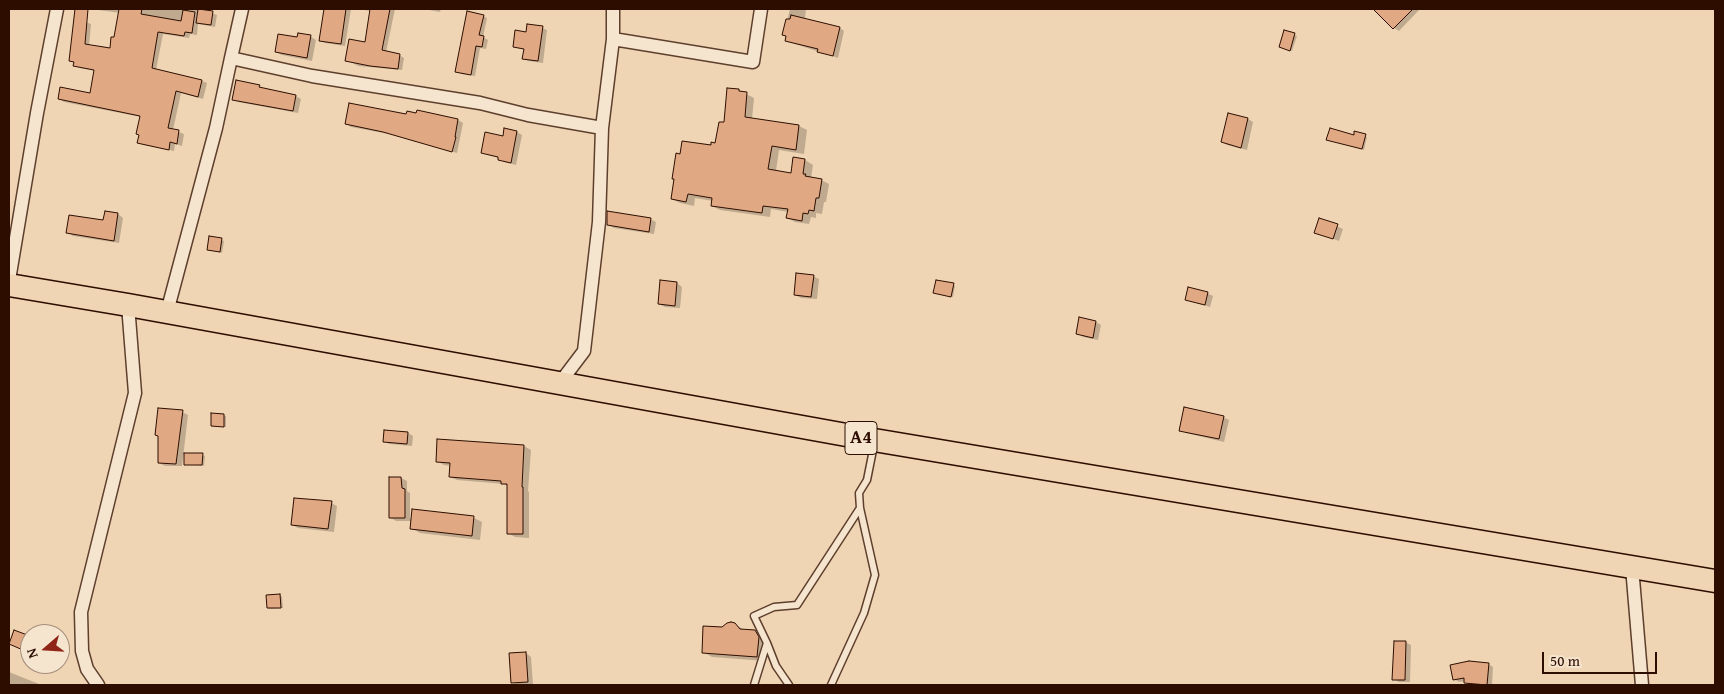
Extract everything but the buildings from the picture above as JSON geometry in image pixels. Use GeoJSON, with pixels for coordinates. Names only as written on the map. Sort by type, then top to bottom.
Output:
{"type":"FeatureCollection","features":[{"type":"Feature","properties":{"kind":"highway","name":"A4"},"geometry":{"type":"LineString","coordinates":[[9,285],[874,440],[1715,581]]}},
{"type":"Feature","properties":{"kind":"street"},"geometry":{"type":"LineString","coordinates":[[9,280],[37,113],[57,9]]}},
{"type":"Feature","properties":{"kind":"street"},"geometry":{"type":"LineString","coordinates":[[167,312],[216,128],[242,9]]}},
{"type":"Feature","properties":{"kind":"street"},"geometry":{"type":"LineString","coordinates":[[559,384],[584,351],[598,222],[602,128],[613,39],[614,9]]}},
{"type":"Feature","properties":{"kind":"street"},"geometry":{"type":"LineString","coordinates":[[613,39],[753,62],[762,9]]}},
{"type":"Feature","properties":{"kind":"street"},"geometry":{"type":"LineString","coordinates":[[230,58],[312,76],[480,104],[602,128]]}},
{"type":"Feature","properties":{"kind":"street"},"geometry":{"type":"LineString","coordinates":[[98,685],[87,669],[82,651],[81,612],[135,393],[128,305]]}},
{"type":"Feature","properties":{"kind":"street"},"geometry":{"type":"LineString","coordinates":[[1632,567],[1642,685]]}},
{"type":"Feature","properties":{"kind":"lane"},"geometry":{"type":"LineString","coordinates":[[831,685],[864,614],[875,575],[860,508],[859,493],[867,480],[874,440]]}},
{"type":"Feature","properties":{"kind":"lane"},"geometry":{"type":"LineString","coordinates":[[789,685],[776,666],[754,616],[774,608],[797,605],[860,508]]}},
{"type":"Feature","properties":{"kind":"lane"},"geometry":{"type":"LineString","coordinates":[[754,685],[767,643]]}}]}
